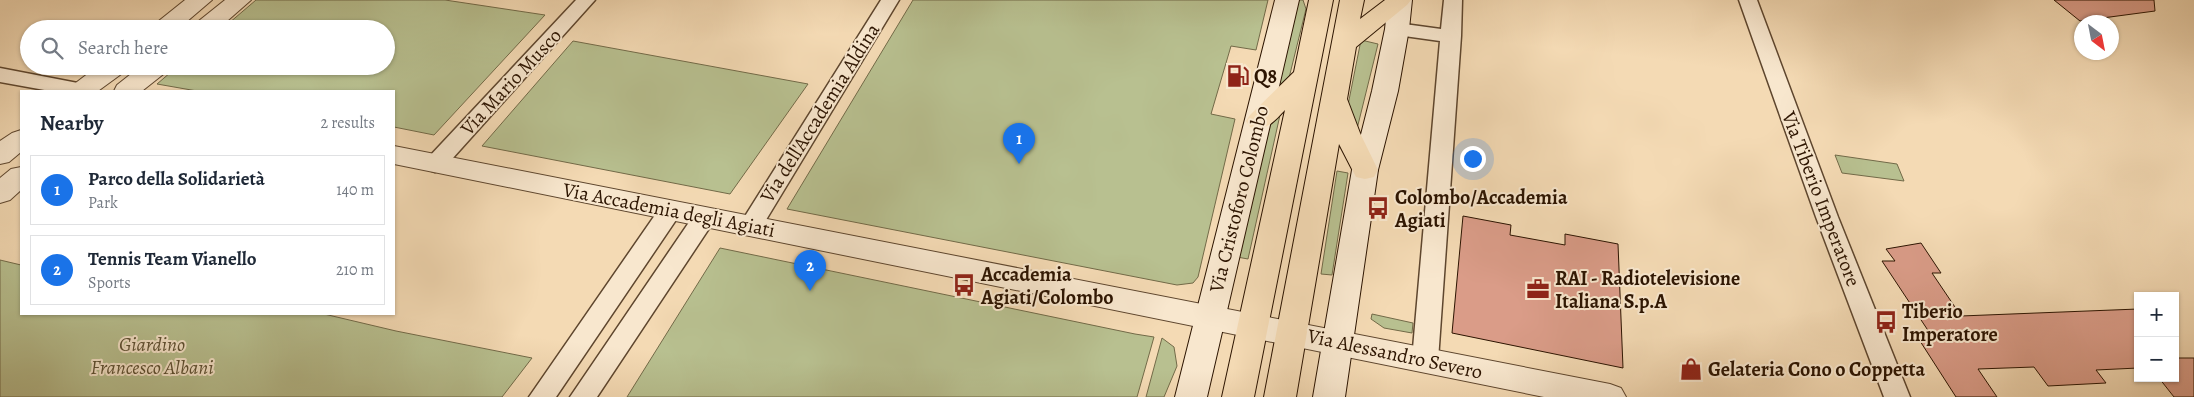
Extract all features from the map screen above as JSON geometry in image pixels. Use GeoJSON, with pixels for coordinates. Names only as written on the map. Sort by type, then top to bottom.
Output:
{"type":"FeatureCollection","features":[{"type":"Feature","properties":{"kind":"main road"},"geometry":{"type":"LineString","coordinates":[[1280,397],[1352,0]]}},
{"type":"Feature","properties":{"kind":"main road"},"geometry":{"type":"LineString","coordinates":[[1345,43],[1400,0]]}},
{"type":"Feature","properties":{"kind":"main road","name":"Via Cristoforo Colombo"},"geometry":{"type":"LineString","coordinates":[[1238,397],[1306,73],[1317,5]]}},
{"type":"Feature","properties":{"kind":"main road"},"geometry":{"type":"LineString","coordinates":[[1259,121],[1306,73]]}},
{"type":"Feature","properties":{"kind":"main road"},"geometry":{"type":"LineString","coordinates":[[1335,98],[1347,133],[1365,170]]}},
{"type":"Feature","properties":{"kind":"street"},"geometry":{"type":"LineString","coordinates":[[174,20],[200,0]]}},
{"type":"Feature","properties":{"kind":"street"},"geometry":{"type":"LineString","coordinates":[[214,20],[239,0]]}},
{"type":"Feature","properties":{"kind":"street","name":"Via Mario Musco"},"geometry":{"type":"LineString","coordinates":[[435,164],[586,0]]}},
{"type":"Feature","properties":{"kind":"street","name":"Via dell'Accademia Aldina"},"geometry":{"type":"LineString","coordinates":[[750,227],[890,0]]}},
{"type":"Feature","properties":{"kind":"street","name":"Via Cristoforo Colombo"},"geometry":{"type":"LineString","coordinates":[[1191,397],[1287,0]]}},
{"type":"Feature","properties":{"kind":"street"},"geometry":{"type":"LineString","coordinates":[[1329,397],[1365,170],[1385,91],[1397,29],[1400,0]]}},
{"type":"Feature","properties":{"kind":"street"},"geometry":{"type":"LineString","coordinates":[[1425,360],[1432,290],[1453,0]]}},
{"type":"Feature","properties":{"kind":"street","name":"Via Tiberio Imperatore"},"geometry":{"type":"LineString","coordinates":[[1748,0],[1827,217],[1897,397]]}},
{"type":"Feature","properties":{"kind":"street"},"geometry":{"type":"LineString","coordinates":[[1397,29],[1450,36]]}},
{"type":"Feature","properties":{"kind":"street"},"geometry":{"type":"LineString","coordinates":[[0,75],[78,90]]}},
{"type":"Feature","properties":{"kind":"street"},"geometry":{"type":"LineString","coordinates":[[84,90],[103,75]]}},
{"type":"Feature","properties":{"kind":"street"},"geometry":{"type":"LineString","coordinates":[[127,90],[146,75]]}},
{"type":"Feature","properties":{"kind":"street"},"geometry":{"type":"LineString","coordinates":[[0,155],[20,140]]}},
{"type":"Feature","properties":{"kind":"street","name":"Via Accademia degli Agiati"},"geometry":{"type":"LineString","coordinates":[[395,155],[1210,317]]}},
{"type":"Feature","properties":{"kind":"street"},"geometry":{"type":"LineString","coordinates":[[0,193],[20,177]]}},
{"type":"Feature","properties":{"kind":"street"},"geometry":{"type":"LineString","coordinates":[[542,397],[670,210]]}},
{"type":"Feature","properties":{"kind":"street"},"geometry":{"type":"LineString","coordinates":[[583,397],[704,218]]}},
{"type":"Feature","properties":{"kind":"street","name":"Via Alessandro Severo"},"geometry":{"type":"LineString","coordinates":[[1210,317],[1610,397]]}},
{"type":"Feature","properties":{"kind":"green space"},"geometry":{"type":"Polygon","coordinates":[[[256,0],[445,0],[545,15],[434,135],[395,127],[395,90],[191,90],[157,84],[168,75],[395,75],[395,20],[233,20],[256,0]]]}},
{"type":"Feature","properties":{"kind":"green space"},"geometry":{"type":"Polygon","coordinates":[[[913,0],[1268,0],[1256,50],[1231,46],[1211,114],[1235,119],[1198,277],[1193,283],[1177,285],[787,209],[913,0]]]}},
{"type":"Feature","properties":{"kind":"green space"},"geometry":{"type":"Polygon","coordinates":[[[1298,0],[1303,0],[1306,9],[1288,82],[1275,98],[1298,0]]]}},
{"type":"Feature","properties":{"kind":"green space"},"geometry":{"type":"Polygon","coordinates":[[[1361,40],[1378,44],[1355,137],[1347,110],[1361,40]]]}},
{"type":"Feature","properties":{"kind":"green space"},"geometry":{"type":"Polygon","coordinates":[[[573,41],[808,84],[730,194],[482,146],[573,41]]]}},
{"type":"Feature","properties":{"kind":"green space"},"geometry":{"type":"Polygon","coordinates":[[[1282,106],[1248,259],[1237,257],[1265,126],[1282,106]]]}},
{"type":"Feature","properties":{"kind":"green space"},"geometry":{"type":"Polygon","coordinates":[[[1835,155],[1897,164],[1904,181],[1842,173],[1835,155]]]}},
{"type":"Feature","properties":{"kind":"green space"},"geometry":{"type":"Polygon","coordinates":[[[1337,171],[1348,173],[1332,275],[1321,274],[1337,171]]]}},
{"type":"Feature","properties":{"kind":"green space"},"geometry":{"type":"Polygon","coordinates":[[[720,248],[1154,337],[1137,397],[627,397],[720,248]]]}},
{"type":"Feature","properties":{"kind":"green space","name":"Giardino Francesco Albani"},"geometry":{"type":"Polygon","coordinates":[[[0,260],[20,265],[20,315],[328,315],[396,331],[532,358],[502,397],[0,397],[0,260]]]}},
{"type":"Feature","properties":{"kind":"green space"},"geometry":{"type":"Polygon","coordinates":[[[1372,314],[1413,323],[1412,333],[1384,328],[1371,319],[1372,314]]]}},
{"type":"Feature","properties":{"kind":"green space"},"geometry":{"type":"Polygon","coordinates":[[[1162,338],[1174,347],[1177,366],[1164,397],[1146,397],[1162,338]]]}},
{"type":"Feature","properties":{"kind":"building"},"geometry":{"type":"Polygon","coordinates":[[[2054,0],[2154,0],[2155,11],[2119,16],[2074,16],[2054,0]]]}},
{"type":"Feature","properties":{"kind":"building","name":"RAI - Radiotelevisione Italiana S.p.A"},"geometry":{"type":"Polygon","coordinates":[[[1463,216],[1511,225],[1510,235],[1565,245],[1565,234],[1618,244],[1623,368],[1452,333],[1463,216]]]}},
{"type":"Feature","properties":{"kind":"building"},"geometry":{"type":"Polygon","coordinates":[[[1921,243],[1941,273],[1932,273],[1961,316],[2134,309],[2134,368],[2096,370],[2106,383],[2048,386],[2034,367],[1978,369],[1997,397],[1956,397],[1920,341],[1935,341],[1882,261],[1895,261],[1886,249],[1921,243]]]}},
{"type":"Feature","properties":{"kind":"building"},"geometry":{"type":"Polygon","coordinates":[[[2179,358],[2194,358],[2194,397],[2174,397],[2162,382],[2179,382],[2179,358]]]}},
{"type":"Feature","properties":{"kind":"place","name":"Q8"},"geometry":{"type":"Point","coordinates":[1238,76]}},
{"type":"Feature","properties":{"kind":"place","name":"Parco della Solidarietà"},"geometry":{"type":"Point","coordinates":[1019,164]}},
{"type":"Feature","properties":{"kind":"place","name":"Colombo/Accademia Agiati"},"geometry":{"type":"Point","coordinates":[1378,208]}},
{"type":"Feature","properties":{"kind":"place","name":"Accademia Agiati/Colombo"},"geometry":{"type":"Point","coordinates":[964,285]}},
{"type":"Feature","properties":{"kind":"place","name":"RAI - Radiotelevisione Italiana S.p.A"},"geometry":{"type":"Point","coordinates":[1538,289]}},
{"type":"Feature","properties":{"kind":"place","name":"Tennis Team Vianello"},"geometry":{"type":"Point","coordinates":[810,291]}},
{"type":"Feature","properties":{"kind":"place","name":"Tiberio Imperatore"},"geometry":{"type":"Point","coordinates":[1886,322]}},
{"type":"Feature","properties":{"kind":"place","name":"Gelateria Cono o Coppetta"},"geometry":{"type":"Point","coordinates":[1691,369]}}]}
